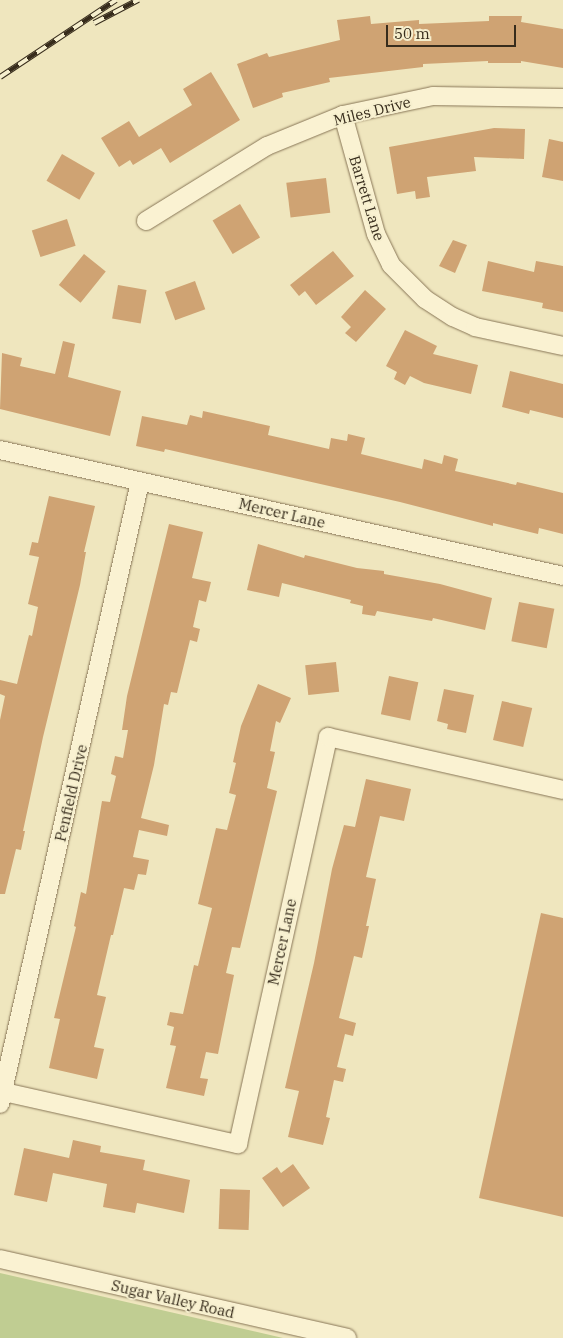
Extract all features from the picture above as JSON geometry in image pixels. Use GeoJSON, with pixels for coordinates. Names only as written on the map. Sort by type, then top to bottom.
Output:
{"type":"FeatureCollection","features":[{"type":"Feature","properties":{"kind":"street","name":"Miles Drive"},"geometry":{"type":"LineString","coordinates":[[146,221],[267,146],[343,115],[433,96],[563,98]]}},
{"type":"Feature","properties":{"kind":"street","name":"Barrett Lane"},"geometry":{"type":"LineString","coordinates":[[343,115],[376,234],[391,265],[424,299],[453,317],[475,326],[563,346]]}},
{"type":"Feature","properties":{"kind":"street","name":"Mercer Lane"},"geometry":{"type":"LineString","coordinates":[[0,450],[563,576]]}},
{"type":"Feature","properties":{"kind":"street","name":"Penfield Drive"},"geometry":{"type":"LineString","coordinates":[[1,1095],[140,482]]}},
{"type":"Feature","properties":{"kind":"street","name":"Mercer Lane"},"geometry":{"type":"LineString","coordinates":[[1,1095],[238,1144],[328,737],[563,790]]}},
{"type":"Feature","properties":{"kind":"street","name":"Sugar Valley Road"},"geometry":{"type":"LineString","coordinates":[[0,1259],[347,1338]]}},
{"type":"Feature","properties":{"kind":"green space"},"geometry":{"type":"Polygon","coordinates":[[[0,1273],[283,1338],[0,1338],[0,1273]]]}},
{"type":"Feature","properties":{"kind":"building"},"geometry":{"type":"Polygon","coordinates":[[[370,16],[371,24],[419,20],[419,24],[489,21],[489,16],[522,16],[521,22],[563,29],[563,68],[521,61],[521,63],[488,63],[488,61],[423,64],[423,67],[329,78],[330,82],[282,93],[283,97],[253,108],[237,64],[267,53],[269,57],[340,40],[337,20],[370,16]]]}},
{"type":"Feature","properties":{"kind":"building"},"geometry":{"type":"Polygon","coordinates":[[[211,72],[240,120],[170,163],[161,148],[133,165],[130,160],[119,167],[101,138],[129,121],[139,137],[192,105],[183,89],[211,72]]]}},
{"type":"Feature","properties":{"kind":"building"},"geometry":{"type":"Polygon","coordinates":[[[494,128],[525,129],[524,159],[474,157],[476,171],[427,177],[430,197],[416,199],[415,191],[397,194],[389,147],[494,128]]]}},
{"type":"Feature","properties":{"kind":"building"},"geometry":{"type":"Polygon","coordinates":[[[549,139],[563,142],[563,181],[542,177],[549,139]]]}},
{"type":"Feature","properties":{"kind":"building"},"geometry":{"type":"Polygon","coordinates":[[[62,154],[95,173],[79,200],[46,181],[62,154]]]}},
{"type":"Feature","properties":{"kind":"building"},"geometry":{"type":"Polygon","coordinates":[[[326,178],[330,213],[291,218],[286,183],[326,178]]]}},
{"type":"Feature","properties":{"kind":"building"},"geometry":{"type":"Polygon","coordinates":[[[240,204],[260,237],[233,254],[213,220],[240,204]]]}},
{"type":"Feature","properties":{"kind":"building"},"geometry":{"type":"Polygon","coordinates":[[[67,219],[76,246],[40,257],[32,230],[67,219]]]}},
{"type":"Feature","properties":{"kind":"building"},"geometry":{"type":"Polygon","coordinates":[[[453,240],[467,245],[455,273],[439,266],[453,240]]]}},
{"type":"Feature","properties":{"kind":"building"},"geometry":{"type":"Polygon","coordinates":[[[333,251],[354,276],[316,305],[305,291],[299,296],[290,285],[333,251]]]}},
{"type":"Feature","properties":{"kind":"building"},"geometry":{"type":"Polygon","coordinates":[[[84,254],[106,272],[81,303],[59,285],[84,254]]]}},
{"type":"Feature","properties":{"kind":"building"},"geometry":{"type":"Polygon","coordinates":[[[488,261],[534,272],[536,261],[563,266],[563,312],[542,308],[543,303],[482,291],[488,261]]]}},
{"type":"Feature","properties":{"kind":"building"},"geometry":{"type":"Polygon","coordinates":[[[195,281],[205,309],[175,320],[165,292],[195,281]]]}},
{"type":"Feature","properties":{"kind":"building"},"geometry":{"type":"Polygon","coordinates":[[[118,285],[147,290],[141,324],[112,318],[118,285]]]}},
{"type":"Feature","properties":{"kind":"building"},"geometry":{"type":"Polygon","coordinates":[[[365,290],[386,309],[356,342],[345,333],[351,327],[341,317],[365,290]]]}},
{"type":"Feature","properties":{"kind":"building"},"geometry":{"type":"Polygon","coordinates":[[[405,330],[437,346],[433,354],[478,365],[471,394],[424,383],[410,376],[405,385],[394,379],[397,372],[386,366],[405,330]]]}},
{"type":"Feature","properties":{"kind":"building"},"geometry":{"type":"Polygon","coordinates":[[[63,341],[75,344],[68,377],[121,391],[110,436],[0,409],[2,353],[22,358],[20,366],[55,374],[63,341]]]}},
{"type":"Feature","properties":{"kind":"building"},"geometry":{"type":"Polygon","coordinates":[[[510,371],[563,384],[563,418],[530,410],[529,414],[502,407],[510,371]]]}},
{"type":"Feature","properties":{"kind":"building"},"geometry":{"type":"Polygon","coordinates":[[[203,411],[270,426],[268,435],[329,449],[331,438],[347,441],[348,434],[365,438],[361,454],[422,469],[424,459],[442,464],[444,455],[458,459],[455,471],[516,485],[517,482],[563,493],[563,534],[539,528],[538,534],[493,523],[493,526],[400,502],[165,449],[164,452],[136,446],[142,416],[187,425],[190,415],[202,418],[203,411]]]}},
{"type":"Feature","properties":{"kind":"building"},"geometry":{"type":"Polygon","coordinates":[[[49,496],[95,506],[84,552],[86,552],[80,585],[43,737],[23,831],[25,831],[21,850],[16,849],[5,894],[0,894],[0,720],[5,696],[0,694],[0,680],[17,684],[29,635],[32,636],[38,607],[28,604],[39,557],[29,555],[32,542],[38,543],[49,496]]]}},
{"type":"Feature","properties":{"kind":"building"},"geometry":{"type":"Polygon","coordinates":[[[169,524],[203,532],[192,578],[211,582],[206,602],[199,600],[193,627],[200,629],[197,642],[190,640],[177,693],[171,692],[168,705],[164,704],[154,765],[141,818],[169,825],[167,836],[139,830],[133,857],[149,860],[146,875],[138,874],[134,890],[124,888],[97,995],[106,997],[94,1047],[104,1049],[97,1079],[49,1068],[60,1019],[54,1018],[76,927],[74,926],[81,892],[86,894],[102,801],[110,802],[116,776],[111,774],[115,756],[123,758],[128,730],[122,730],[127,696],[169,524]]]}},
{"type":"Feature","properties":{"kind":"building"},"geometry":{"type":"Polygon","coordinates":[[[258,544],[304,558],[305,555],[357,568],[384,571],[384,574],[440,584],[492,598],[485,630],[433,618],[432,621],[377,611],[375,616],[362,614],[363,606],[350,603],[351,600],[282,583],[279,597],[247,590],[258,544]]]}},
{"type":"Feature","properties":{"kind":"building"},"geometry":{"type":"Polygon","coordinates":[[[519,602],[554,609],[547,648],[511,641],[519,602]]]}},
{"type":"Feature","properties":{"kind":"building"},"geometry":{"type":"Polygon","coordinates":[[[336,662],[339,692],[308,695],[305,665],[336,662]]]}},
{"type":"Feature","properties":{"kind":"building"},"geometry":{"type":"Polygon","coordinates":[[[389,676],[418,682],[410,720],[381,714],[389,676]]]}},
{"type":"Feature","properties":{"kind":"building"},"geometry":{"type":"Polygon","coordinates":[[[258,684],[291,698],[280,723],[276,721],[270,751],[275,752],[267,788],[277,791],[240,948],[232,947],[226,973],[234,975],[218,1054],[206,1052],[200,1078],[208,1079],[204,1096],[166,1088],[176,1046],[170,1045],[174,1027],[167,1025],[170,1012],[183,1014],[194,965],[198,966],[212,908],[198,904],[216,828],[227,830],[236,795],[229,793],[236,763],[233,762],[241,726],[258,684]]]}},
{"type":"Feature","properties":{"kind":"building"},"geometry":{"type":"Polygon","coordinates":[[[444,689],[474,695],[466,733],[447,729],[448,724],[437,721],[444,689]]]}},
{"type":"Feature","properties":{"kind":"building"},"geometry":{"type":"Polygon","coordinates":[[[502,701],[532,708],[523,747],[493,740],[502,701]]]}},
{"type":"Feature","properties":{"kind":"building"},"geometry":{"type":"Polygon","coordinates":[[[366,779],[411,789],[404,821],[380,816],[366,877],[376,879],[366,926],[369,926],[362,958],[354,956],[339,1018],[356,1023],[353,1036],[345,1034],[337,1067],[346,1069],[343,1082],[334,1080],[326,1117],[330,1118],[323,1145],[288,1137],[299,1091],[285,1088],[314,963],[332,869],[344,825],[355,827],[366,779]]]}},
{"type":"Feature","properties":{"kind":"building"},"geometry":{"type":"Polygon","coordinates":[[[541,913],[563,918],[563,1217],[479,1198],[541,913]]]}},
{"type":"Feature","properties":{"kind":"building"},"geometry":{"type":"Polygon","coordinates":[[[73,1140],[101,1146],[100,1152],[145,1160],[143,1170],[190,1180],[184,1213],[137,1203],[135,1213],[103,1207],[107,1184],[53,1173],[47,1202],[14,1195],[24,1148],[69,1158],[73,1140]]]}},
{"type":"Feature","properties":{"kind":"building"},"geometry":{"type":"Polygon","coordinates":[[[293,1164],[310,1188],[283,1207],[262,1178],[277,1167],[281,1173],[293,1164]]]}},
{"type":"Feature","properties":{"kind":"building"},"geometry":{"type":"Polygon","coordinates":[[[220,1189],[250,1190],[249,1230],[219,1229],[220,1189]]]}},
{"type":"Feature","properties":{"kind":"railway"},"geometry":{"type":"LineString","coordinates":[[0,77],[116,0]]}},
{"type":"Feature","properties":{"kind":"railway"},"geometry":{"type":"LineString","coordinates":[[94,23],[138,0]]}}]}
